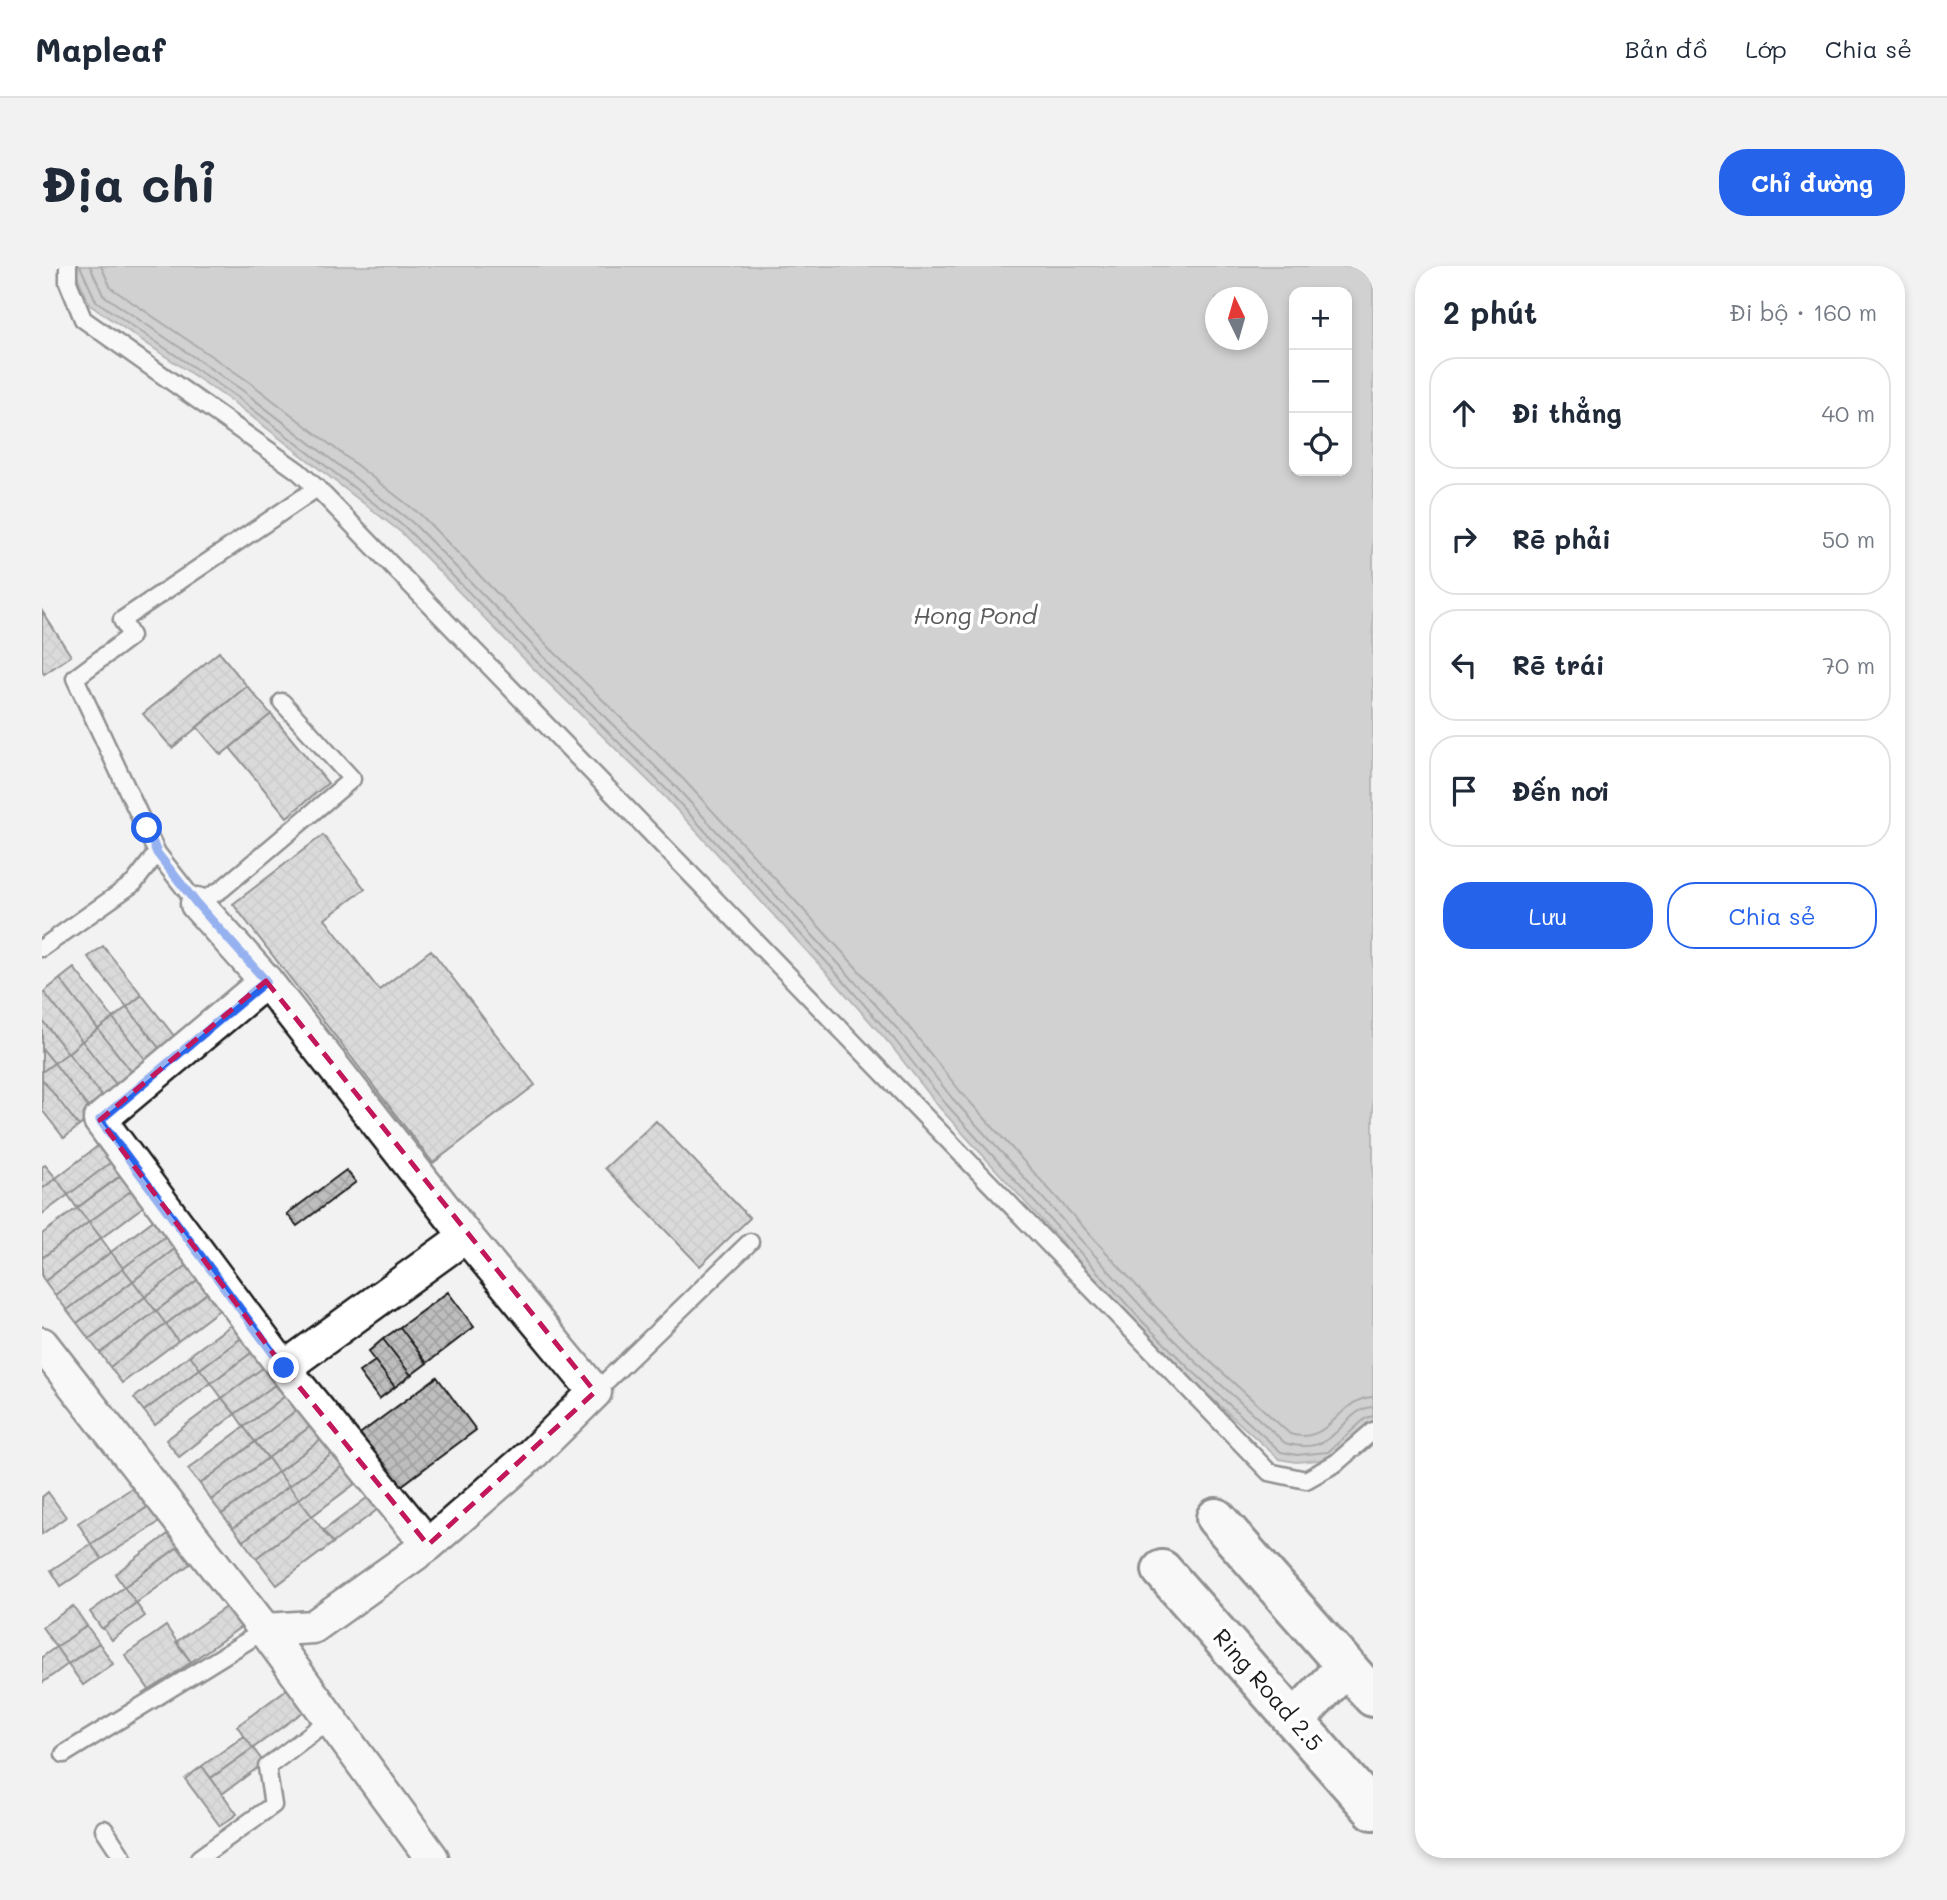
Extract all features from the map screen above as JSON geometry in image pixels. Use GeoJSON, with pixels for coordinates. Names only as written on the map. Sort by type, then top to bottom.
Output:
{"type":"FeatureCollection","features":[{"type":"Feature","properties":{"kind":"main road"},"geometry":{"type":"LineString","coordinates":[[1216,1518],[1373,1698]]}},
{"type":"Feature","properties":{"kind":"main road","name":"Ring Road 2.5"},"geometry":{"type":"LineString","coordinates":[[1162,1570],[1373,1810]]}},
{"type":"Feature","properties":{"kind":"main road"},"geometry":{"type":"LineString","coordinates":[[1295,1720],[1345,1667]]}},
{"type":"Feature","properties":{"kind":"street"},"geometry":{"type":"LineString","coordinates":[[197,904],[266,981],[466,1236],[595,1392],[532,1454],[428,1545],[313,1627],[265,1630]]}},
{"type":"Feature","properties":{"kind":"street"},"geometry":{"type":"LineString","coordinates":[[266,981],[100,1120],[284,1368],[428,1545]]}},
{"type":"Feature","properties":{"kind":"street"},"geometry":{"type":"LineString","coordinates":[[284,1368],[466,1236]]}},
{"type":"Feature","properties":{"kind":"street"},"geometry":{"type":"LineString","coordinates":[[42,1344],[265,1630],[432,1858]]}},
{"type":"Feature","properties":{"kind":"lane"},"geometry":{"type":"LineString","coordinates":[[68,266],[68,282],[83,319],[298,471],[317,488],[1269,1472],[1306,1480],[1336,1463],[1373,1431]]}},
{"type":"Feature","properties":{"kind":"lane"},"geometry":{"type":"LineString","coordinates":[[282,702],[352,779],[222,890],[197,904],[157,853],[75,678],[131,636],[121,620],[317,488]]}},
{"type":"Feature","properties":{"kind":"lane"},"geometry":{"type":"LineString","coordinates":[[42,948],[134,883],[157,853]]}},
{"type":"Feature","properties":{"kind":"lane"},"geometry":{"type":"LineString","coordinates":[[595,1392],[750,1242]]}},
{"type":"Feature","properties":{"kind":"lane"},"geometry":{"type":"LineString","coordinates":[[64,1754],[265,1630]]}},
{"type":"Feature","properties":{"kind":"lane"},"geometry":{"type":"LineString","coordinates":[[199,1858],[273,1805],[267,1767],[329,1720]]}},
{"type":"Feature","properties":{"kind":"lane"},"geometry":{"type":"LineString","coordinates":[[104,1829],[123,1858]]}},
{"type":"Feature","properties":{"kind":"highlighted area"},"geometry":{"type":"Polygon","coordinates":[[[266,981],[595,1392],[428,1545],[284,1368],[100,1120],[266,981]]]}},
{"type":"Feature","properties":{"kind":"water","name":"Hong Pond"},"geometry":{"type":"Polygon","coordinates":[[[73,266],[1373,266],[1373,1420],[1331,1459],[1296,1462],[1279,1459],[1184,1373],[1136,1324],[940,1108],[889,1043],[827,973],[665,797],[530,665],[402,533],[233,402],[90,305],[73,266]]]}},
{"type":"Feature","properties":{"kind":"building"},"geometry":{"type":"Polygon","coordinates":[[[42,611],[71,656],[44,674],[42,671],[42,611]]]}},
{"type":"Feature","properties":{"kind":"building"},"geometry":{"type":"Polygon","coordinates":[[[219,652],[247,686],[172,748],[143,714],[219,652]]]}},
{"type":"Feature","properties":{"kind":"building"},"geometry":{"type":"Polygon","coordinates":[[[247,686],[271,714],[221,755],[197,727],[247,686]]]}},
{"type":"Feature","properties":{"kind":"building"},"geometry":{"type":"Polygon","coordinates":[[[271,714],[328,783],[287,817],[230,748],[271,714]]]}},
{"type":"Feature","properties":{"kind":"building"},"geometry":{"type":"Polygon","coordinates":[[[323,835],[365,889],[325,919],[379,990],[431,950],[535,1085],[433,1163],[233,904],[323,835]]]}},
{"type":"Feature","properties":{"kind":"building"},"geometry":{"type":"Polygon","coordinates":[[[103,946],[142,995],[127,1007],[88,957],[103,946]]]}},
{"type":"Feature","properties":{"kind":"building"},"geometry":{"type":"Polygon","coordinates":[[[74,968],[113,1018],[98,1029],[60,979],[74,968]]]}},
{"type":"Feature","properties":{"kind":"building"},"geometry":{"type":"Polygon","coordinates":[[[60,979],[98,1029],[82,1041],[44,992],[60,979]]]}},
{"type":"Feature","properties":{"kind":"building"},"geometry":{"type":"Polygon","coordinates":[[[44,992],[82,1041],[68,1053],[42,1020],[44,992]]]}},
{"type":"Feature","properties":{"kind":"building"},"geometry":{"type":"Polygon","coordinates":[[[142,995],[182,1046],[167,1058],[127,1007],[142,995]]]}},
{"type":"Feature","properties":{"kind":"building"},"geometry":{"type":"Polygon","coordinates":[[[127,1007],[167,1058],[153,1069],[113,1018],[127,1007]]]}},
{"type":"Feature","properties":{"kind":"building"},"geometry":{"type":"Polygon","coordinates":[[[113,1018],[153,1069],[138,1080],[98,1029],[113,1018]]]}},
{"type":"Feature","properties":{"kind":"building"},"geometry":{"type":"Polygon","coordinates":[[[42,1020],[68,1053],[54,1063],[42,1048],[42,1020]]]}},
{"type":"Feature","properties":{"kind":"building"},"geometry":{"type":"Polygon","coordinates":[[[98,1029],[138,1080],[122,1092],[82,1041],[98,1029]]]}},
{"type":"Feature","properties":{"kind":"building"},"geometry":{"type":"Polygon","coordinates":[[[82,1041],[122,1092],[108,1104],[68,1053],[82,1041]]]}},
{"type":"Feature","properties":{"kind":"building"},"geometry":{"type":"Polygon","coordinates":[[[42,1048],[54,1063],[42,1072],[42,1048]]]}},
{"type":"Feature","properties":{"kind":"building"},"geometry":{"type":"Polygon","coordinates":[[[68,1053],[108,1104],[94,1115],[54,1063],[68,1053]]]}},
{"type":"Feature","properties":{"kind":"building"},"geometry":{"type":"Polygon","coordinates":[[[54,1063],[94,1115],[79,1126],[42,1079],[42,1072],[54,1063]]]}},
{"type":"Feature","properties":{"kind":"building"},"geometry":{"type":"Polygon","coordinates":[[[42,1079],[79,1126],[64,1138],[42,1110],[42,1079]]]}},
{"type":"Feature","properties":{"kind":"building"},"geometry":{"type":"Polygon","coordinates":[[[656,1121],[750,1218],[700,1266],[605,1168],[656,1121]]]}},
{"type":"Feature","properties":{"kind":"building"},"geometry":{"type":"Polygon","coordinates":[[[107,1139],[119,1156],[68,1195],[56,1178],[107,1139]]]}},
{"type":"Feature","properties":{"kind":"building"},"geometry":{"type":"Polygon","coordinates":[[[119,1156],[130,1169],[77,1208],[68,1195],[119,1156]]]}},
{"type":"Feature","properties":{"kind":"building"},"geometry":{"type":"Polygon","coordinates":[[[45,1165],[56,1178],[42,1189],[42,1167],[45,1165]]]}},
{"type":"Feature","properties":{"kind":"building"},"geometry":{"type":"Polygon","coordinates":[[[346,1170],[356,1182],[297,1226],[287,1214],[346,1170]]]}},
{"type":"Feature","properties":{"kind":"building"},"geometry":{"type":"Polygon","coordinates":[[[125,1172],[136,1187],[89,1222],[77,1208],[125,1172]]]}},
{"type":"Feature","properties":{"kind":"building"},"geometry":{"type":"Polygon","coordinates":[[[56,1178],[68,1195],[42,1214],[42,1189],[56,1178]]]}},
{"type":"Feature","properties":{"kind":"building"},"geometry":{"type":"Polygon","coordinates":[[[136,1187],[148,1203],[101,1238],[89,1222],[136,1187]]]}},
{"type":"Feature","properties":{"kind":"building"},"geometry":{"type":"Polygon","coordinates":[[[77,1208],[89,1222],[42,1258],[42,1234],[77,1208]]]}},
{"type":"Feature","properties":{"kind":"building"},"geometry":{"type":"Polygon","coordinates":[[[163,1213],[175,1229],[123,1268],[111,1252],[163,1213]]]}},
{"type":"Feature","properties":{"kind":"building"},"geometry":{"type":"Polygon","coordinates":[[[89,1222],[101,1238],[45,1281],[42,1277],[42,1258],[89,1222]]]}},
{"type":"Feature","properties":{"kind":"building"},"geometry":{"type":"Polygon","coordinates":[[[175,1229],[185,1241],[133,1281],[123,1268],[175,1229]]]}},
{"type":"Feature","properties":{"kind":"building"},"geometry":{"type":"Polygon","coordinates":[[[101,1238],[111,1252],[55,1295],[45,1281],[101,1238]]]}},
{"type":"Feature","properties":{"kind":"building"},"geometry":{"type":"Polygon","coordinates":[[[185,1241],[197,1258],[145,1297],[133,1281],[185,1241]]]}},
{"type":"Feature","properties":{"kind":"building"},"geometry":{"type":"Polygon","coordinates":[[[111,1252],[123,1268],[67,1310],[55,1295],[111,1252]]]}},
{"type":"Feature","properties":{"kind":"building"},"geometry":{"type":"Polygon","coordinates":[[[197,1258],[208,1272],[156,1311],[145,1297],[197,1258]]]}},
{"type":"Feature","properties":{"kind":"building"},"geometry":{"type":"Polygon","coordinates":[[[123,1268],[133,1281],[77,1323],[67,1310],[123,1268]]]}},
{"type":"Feature","properties":{"kind":"building"},"geometry":{"type":"Polygon","coordinates":[[[208,1272],[218,1285],[166,1324],[156,1311],[208,1272]]]}},
{"type":"Feature","properties":{"kind":"building"},"geometry":{"type":"Polygon","coordinates":[[[133,1281],[145,1297],[89,1339],[77,1323],[133,1281]]]}},
{"type":"Feature","properties":{"kind":"building"},"geometry":{"type":"Polygon","coordinates":[[[218,1285],[231,1301],[178,1341],[166,1324],[218,1285]]]}},
{"type":"Feature","properties":{"kind":"building"},"geometry":{"type":"Polygon","coordinates":[[[448,1292],[474,1327],[427,1363],[400,1327],[448,1292]]]}},
{"type":"Feature","properties":{"kind":"building"},"geometry":{"type":"Polygon","coordinates":[[[145,1297],[156,1311],[100,1353],[89,1339],[145,1297]]]}},
{"type":"Feature","properties":{"kind":"building"},"geometry":{"type":"Polygon","coordinates":[[[156,1311],[166,1324],[110,1367],[100,1353],[156,1311]]]}},
{"type":"Feature","properties":{"kind":"building"},"geometry":{"type":"Polygon","coordinates":[[[242,1317],[252,1330],[200,1369],[190,1355],[242,1317]]]}},
{"type":"Feature","properties":{"kind":"building"},"geometry":{"type":"Polygon","coordinates":[[[166,1324],[178,1341],[122,1383],[110,1367],[166,1324]]]}},
{"type":"Feature","properties":{"kind":"building"},"geometry":{"type":"Polygon","coordinates":[[[400,1327],[427,1363],[411,1375],[383,1339],[400,1327]]]}},
{"type":"Feature","properties":{"kind":"building"},"geometry":{"type":"Polygon","coordinates":[[[252,1330],[263,1344],[211,1383],[200,1369],[252,1330]]]}},
{"type":"Feature","properties":{"kind":"building"},"geometry":{"type":"Polygon","coordinates":[[[383,1339],[411,1375],[395,1387],[368,1352],[383,1339]]]}},
{"type":"Feature","properties":{"kind":"building"},"geometry":{"type":"Polygon","coordinates":[[[263,1344],[275,1359],[222,1398],[211,1383],[263,1344]]]}},
{"type":"Feature","properties":{"kind":"building"},"geometry":{"type":"Polygon","coordinates":[[[190,1355],[200,1369],[144,1411],[134,1398],[190,1355]]]}},
{"type":"Feature","properties":{"kind":"building"},"geometry":{"type":"Polygon","coordinates":[[[275,1359],[287,1376],[235,1414],[222,1398],[275,1359]]]}},
{"type":"Feature","properties":{"kind":"building"},"geometry":{"type":"Polygon","coordinates":[[[375,1361],[395,1387],[379,1399],[359,1372],[375,1361]]]}},
{"type":"Feature","properties":{"kind":"building"},"geometry":{"type":"Polygon","coordinates":[[[200,1369],[211,1383],[155,1425],[144,1411],[200,1369]]]}},
{"type":"Feature","properties":{"kind":"building"},"geometry":{"type":"Polygon","coordinates":[[[287,1376],[296,1388],[244,1427],[235,1414],[287,1376]]]}},
{"type":"Feature","properties":{"kind":"building"},"geometry":{"type":"Polygon","coordinates":[[[437,1377],[476,1430],[397,1489],[357,1436],[437,1377]]]}},
{"type":"Feature","properties":{"kind":"building"},"geometry":{"type":"Polygon","coordinates":[[[296,1388],[307,1402],[255,1442],[244,1427],[296,1388]]]}},
{"type":"Feature","properties":{"kind":"building"},"geometry":{"type":"Polygon","coordinates":[[[222,1398],[235,1414],[179,1457],[166,1440],[222,1398]]]}},
{"type":"Feature","properties":{"kind":"building"},"geometry":{"type":"Polygon","coordinates":[[[307,1402],[320,1419],[268,1458],[255,1442],[307,1402]]]}},
{"type":"Feature","properties":{"kind":"building"},"geometry":{"type":"Polygon","coordinates":[[[320,1419],[330,1433],[278,1472],[268,1458],[320,1419]]]}},
{"type":"Feature","properties":{"kind":"building"},"geometry":{"type":"Polygon","coordinates":[[[244,1427],[255,1442],[200,1484],[188,1469],[244,1427]]]}},
{"type":"Feature","properties":{"kind":"building"},"geometry":{"type":"Polygon","coordinates":[[[330,1433],[341,1447],[289,1486],[278,1472],[330,1433]]]}},
{"type":"Feature","properties":{"kind":"building"},"geometry":{"type":"Polygon","coordinates":[[[255,1442],[268,1458],[211,1500],[200,1484],[255,1442]]]}},
{"type":"Feature","properties":{"kind":"building"},"geometry":{"type":"Polygon","coordinates":[[[341,1447],[351,1460],[299,1499],[289,1486],[341,1447]]]}},
{"type":"Feature","properties":{"kind":"building"},"geometry":{"type":"Polygon","coordinates":[[[268,1458],[278,1472],[222,1514],[211,1500],[268,1458]]]}},
{"type":"Feature","properties":{"kind":"building"},"geometry":{"type":"Polygon","coordinates":[[[351,1460],[364,1477],[312,1516],[299,1499],[351,1460]]]}},
{"type":"Feature","properties":{"kind":"building"},"geometry":{"type":"Polygon","coordinates":[[[278,1472],[289,1486],[233,1528],[222,1514],[278,1472]]]}},
{"type":"Feature","properties":{"kind":"building"},"geometry":{"type":"Polygon","coordinates":[[[140,1483],[154,1503],[91,1544],[78,1523],[140,1483]]]}},
{"type":"Feature","properties":{"kind":"building"},"geometry":{"type":"Polygon","coordinates":[[[289,1486],[299,1499],[243,1541],[233,1528],[289,1486]]]}},
{"type":"Feature","properties":{"kind":"building"},"geometry":{"type":"Polygon","coordinates":[[[376,1491],[386,1503],[333,1543],[323,1531],[376,1491]]]}},
{"type":"Feature","properties":{"kind":"building"},"geometry":{"type":"Polygon","coordinates":[[[48,1492],[66,1517],[42,1534],[42,1497],[48,1492]]]}},
{"type":"Feature","properties":{"kind":"building"},"geometry":{"type":"Polygon","coordinates":[[[299,1499],[312,1516],[256,1558],[243,1541],[299,1499]]]}},
{"type":"Feature","properties":{"kind":"building"},"geometry":{"type":"Polygon","coordinates":[[[154,1503],[164,1519],[102,1559],[91,1544],[154,1503]]]}},
{"type":"Feature","properties":{"kind":"building"},"geometry":{"type":"Polygon","coordinates":[[[312,1516],[333,1543],[277,1585],[256,1558],[312,1516]]]}},
{"type":"Feature","properties":{"kind":"building"},"geometry":{"type":"Polygon","coordinates":[[[168,1534],[178,1547],[124,1587],[115,1574],[168,1534]]]}},
{"type":"Feature","properties":{"kind":"building"},"geometry":{"type":"Polygon","coordinates":[[[91,1544],[102,1559],[61,1586],[51,1570],[91,1544]]]}},
{"type":"Feature","properties":{"kind":"building"},"geometry":{"type":"Polygon","coordinates":[[[178,1547],[190,1564],[136,1603],[124,1587],[178,1547]]]}},
{"type":"Feature","properties":{"kind":"building"},"geometry":{"type":"Polygon","coordinates":[[[124,1587],[136,1603],[102,1629],[90,1612],[124,1587]]]}},
{"type":"Feature","properties":{"kind":"building"},"geometry":{"type":"Polygon","coordinates":[[[234,1601],[248,1622],[191,1662],[176,1642],[234,1601]]]}},
{"type":"Feature","properties":{"kind":"building"},"geometry":{"type":"Polygon","coordinates":[[[136,1603],[145,1616],[112,1640],[103,1628],[136,1603]]]}},
{"type":"Feature","properties":{"kind":"building"},"geometry":{"type":"Polygon","coordinates":[[[73,1606],[87,1626],[56,1647],[42,1627],[73,1606]]]}},
{"type":"Feature","properties":{"kind":"building"},"geometry":{"type":"Polygon","coordinates":[[[87,1626],[99,1643],[68,1664],[56,1647],[87,1626]]]}},
{"type":"Feature","properties":{"kind":"building"},"geometry":{"type":"Polygon","coordinates":[[[166,1626],[191,1662],[150,1691],[125,1655],[166,1626]]]}},
{"type":"Feature","properties":{"kind":"building"},"geometry":{"type":"Polygon","coordinates":[[[99,1643],[113,1664],[83,1685],[68,1664],[99,1643]]]}},
{"type":"Feature","properties":{"kind":"building"},"geometry":{"type":"Polygon","coordinates":[[[56,1647],[68,1664],[42,1683],[42,1657],[56,1647]]]}},
{"type":"Feature","properties":{"kind":"building"},"geometry":{"type":"Polygon","coordinates":[[[291,1686],[307,1709],[253,1748],[237,1726],[291,1686]]]}},
{"type":"Feature","properties":{"kind":"building"},"geometry":{"type":"Polygon","coordinates":[[[244,1736],[253,1748],[211,1778],[202,1766],[244,1736]]]}},
{"type":"Feature","properties":{"kind":"building"},"geometry":{"type":"Polygon","coordinates":[[[253,1748],[264,1763],[222,1794],[211,1778],[253,1748]]]}},
{"type":"Feature","properties":{"kind":"building"},"geometry":{"type":"Polygon","coordinates":[[[202,1766],[237,1814],[220,1826],[185,1779],[202,1766]]]}},
{"type":"Feature","properties":{"kind":"route"},"geometry":{"type":"LineString","coordinates":[[147,828],[157,853],[197,904],[266,981],[100,1120],[284,1368]]}}]}
